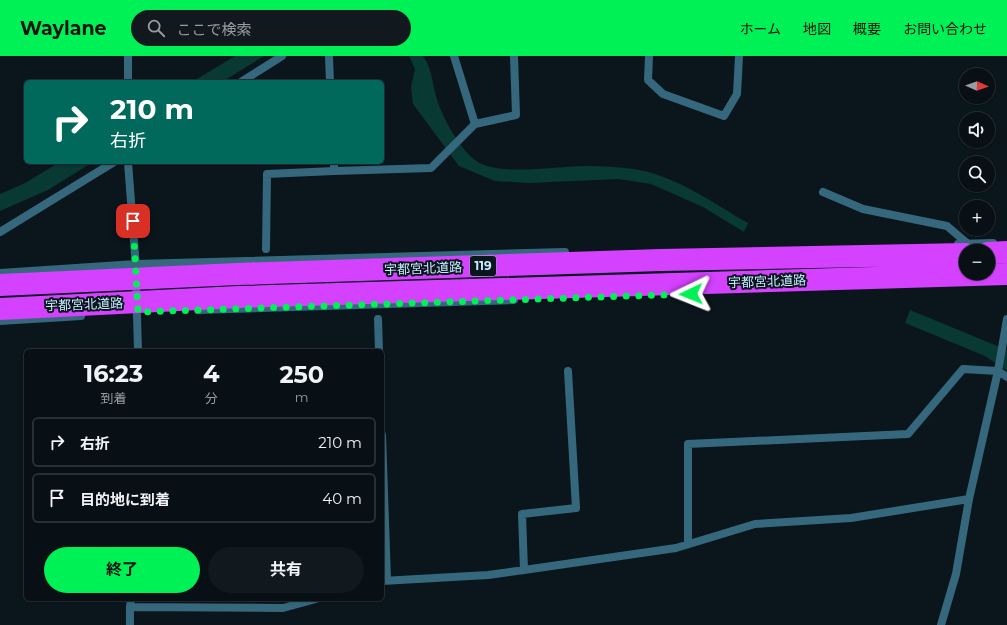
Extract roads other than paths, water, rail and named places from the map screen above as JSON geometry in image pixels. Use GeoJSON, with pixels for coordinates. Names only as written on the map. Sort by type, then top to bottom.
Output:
{"type":"FeatureCollection","features":[{"type":"Feature","properties":{"kind":"highway","name":"宇都宮北道路"},"geometry":{"type":"LineString","coordinates":[[0,285],[959,247]]}},
{"type":"Feature","properties":{"kind":"highway","name":"宇都宮北道路"},"geometry":{"type":"LineString","coordinates":[[0,309],[238,297],[1007,274]]}},
{"type":"Feature","properties":{"kind":"street"},"geometry":{"type":"LineString","coordinates":[[128,56],[128,80]]}},
{"type":"Feature","properties":{"kind":"street"},"geometry":{"type":"LineString","coordinates":[[244,80],[282,56]]}},
{"type":"Feature","properties":{"kind":"street"},"geometry":{"type":"LineString","coordinates":[[329,56],[330,80]]}},
{"type":"Feature","properties":{"kind":"street"},"geometry":{"type":"LineString","coordinates":[[454,56],[475,124]]}},
{"type":"Feature","properties":{"kind":"street"},"geometry":{"type":"LineString","coordinates":[[266,249],[267,174],[432,168],[475,124],[516,115],[514,56]]}},
{"type":"Feature","properties":{"kind":"street"},"geometry":{"type":"LineString","coordinates":[[649,56],[648,80],[663,94],[724,116],[737,94],[739,56]]}},
{"type":"Feature","properties":{"kind":"street"},"geometry":{"type":"LineString","coordinates":[[0,232],[111,164]]}},
{"type":"Feature","properties":{"kind":"street"},"geometry":{"type":"LineString","coordinates":[[128,164],[136,264],[138,349]]}},
{"type":"Feature","properties":{"kind":"street"},"geometry":{"type":"LineString","coordinates":[[334,164],[334,171]]}},
{"type":"Feature","properties":{"kind":"street"},"geometry":{"type":"LineString","coordinates":[[823,192],[863,209],[947,226],[960,244]]}},
{"type":"Feature","properties":{"kind":"street"},"geometry":{"type":"LineString","coordinates":[[0,273],[136,264],[571,252]]}},
{"type":"Feature","properties":{"kind":"street"},"geometry":{"type":"LineString","coordinates":[[186,310],[521,300]]}},
{"type":"Feature","properties":{"kind":"street"},"geometry":{"type":"LineString","coordinates":[[0,321],[92,315]]}},
{"type":"Feature","properties":{"kind":"street"},"geometry":{"type":"LineString","coordinates":[[941,625],[956,574],[969,499],[998,371],[1007,319]]}},
{"type":"Feature","properties":{"kind":"street"},"geometry":{"type":"LineString","coordinates":[[378,320],[379,349]]}},
{"type":"Feature","properties":{"kind":"street"},"geometry":{"type":"LineString","coordinates":[[688,544],[688,444],[908,434],[963,369],[998,371],[1007,377]]}},
{"type":"Feature","properties":{"kind":"street"},"geometry":{"type":"LineString","coordinates":[[524,570],[522,514],[576,508],[568,371]]}},
{"type":"Feature","properties":{"kind":"street"},"geometry":{"type":"LineString","coordinates":[[384,532],[385,580],[488,575],[676,548],[755,524],[851,518],[969,499]]}},
{"type":"Feature","properties":{"kind":"street"},"geometry":{"type":"LineString","coordinates":[[130,625],[130,603],[283,608],[309,601]]}}]}
